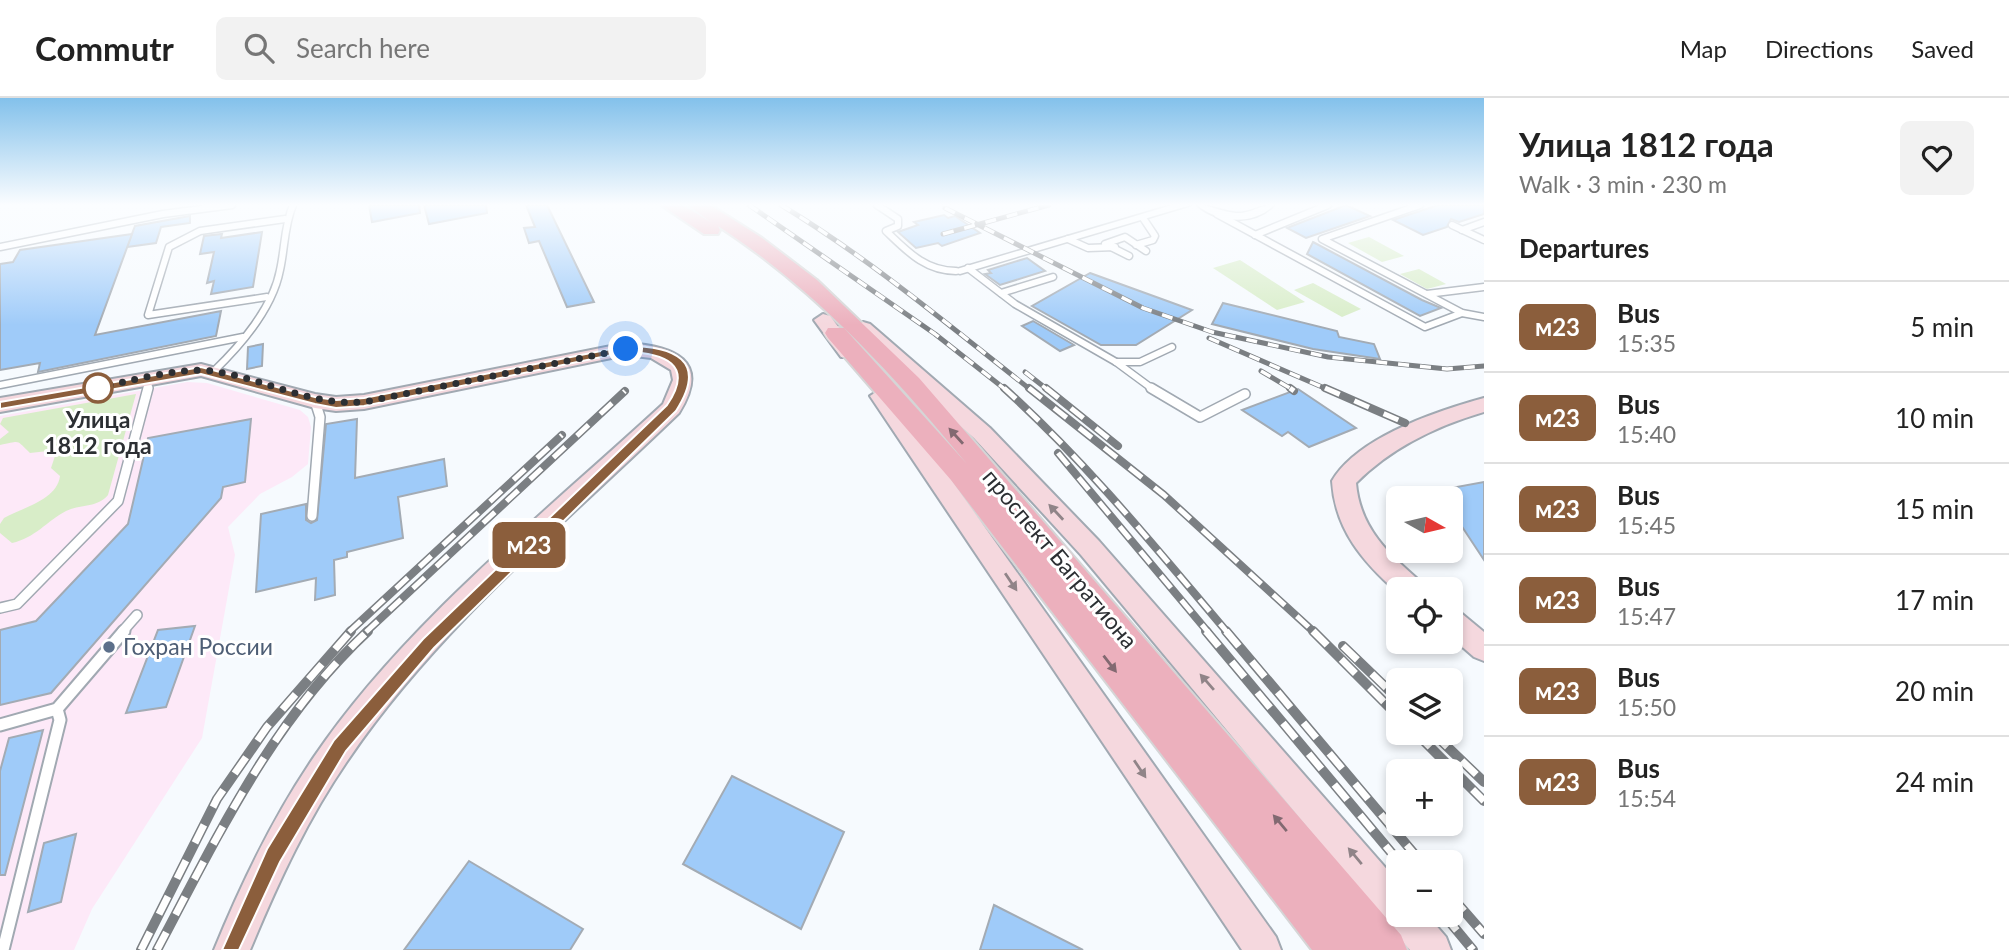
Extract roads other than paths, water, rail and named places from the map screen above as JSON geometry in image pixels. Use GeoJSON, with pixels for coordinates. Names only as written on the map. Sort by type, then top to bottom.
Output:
{"type":"FeatureCollection","features":[{"type":"Feature","properties":{"kind":"main road","name":"проспект Багратиона"},"geometry":{"type":"LineString","coordinates":[[732,245],[827,311]]}},
{"type":"Feature","properties":{"kind":"main road","name":"проспект Багратиона"},"geometry":{"type":"LineString","coordinates":[[757,245],[772,255],[827,311],[960,473],[1386,950]]}},
{"type":"Feature","properties":{"kind":"main road","name":"проспект Багратиона"},"geometry":{"type":"LineString","coordinates":[[1081,606],[1338,950]]}},
{"type":"Feature","properties":{"kind":"street"},"geometry":{"type":"LineString","coordinates":[[962,270],[1048,245]]}},
{"type":"Feature","properties":{"kind":"street"},"geometry":{"type":"LineString","coordinates":[[827,311],[912,368],[982,433],[1090,548],[1386,894]]}},
{"type":"Feature","properties":{"kind":"street"},"geometry":{"type":"LineString","coordinates":[[827,311],[1263,950]]}},
{"type":"Feature","properties":{"kind":"street"},"geometry":{"type":"LineString","coordinates":[[0,405],[201,370],[214,371],[315,401],[336,404],[364,402],[626,349],[649,349],[668,355],[681,365],[685,375],[683,391],[671,408],[428,643],[340,745],[274,855],[232,950]]}},
{"type":"Feature","properties":{"kind":"street"},"geometry":{"type":"LineString","coordinates":[[1399,577],[1368,548],[1353,526],[1343,503],[1344,481],[1364,459],[1410,432],[1481,408]]}},
{"type":"Feature","properties":{"kind":"street"},"geometry":{"type":"LineString","coordinates":[[1463,631],[1484,649]]}},
{"type":"Feature","properties":{"kind":"street"},"geometry":{"type":"LineString","coordinates":[[1414,927],[1433,950]]}},
{"type":"Feature","properties":{"kind":"lane"},"geometry":{"type":"LineString","coordinates":[[173,245],[169,247],[148,314],[267,296]]}},
{"type":"Feature","properties":{"kind":"lane"},"geometry":{"type":"LineString","coordinates":[[214,371],[233,355],[278,279],[282,245]]}},
{"type":"Feature","properties":{"kind":"lane"},"geometry":{"type":"LineString","coordinates":[[902,245],[937,271],[962,270],[1116,362],[1140,382],[1200,417],[1245,394]]}},
{"type":"Feature","properties":{"kind":"lane"},"geometry":{"type":"LineString","coordinates":[[1081,245],[1120,251],[1107,245]]}},
{"type":"Feature","properties":{"kind":"lane"},"geometry":{"type":"LineString","coordinates":[[1275,245],[1425,327],[1462,313]]}},
{"type":"Feature","properties":{"kind":"lane"},"geometry":{"type":"LineString","coordinates":[[1332,245],[1462,313],[1484,317]]}},
{"type":"Feature","properties":{"kind":"lane"},"geometry":{"type":"LineString","coordinates":[[1001,293],[1052,277]]}},
{"type":"Feature","properties":{"kind":"lane"},"geometry":{"type":"LineString","coordinates":[[1426,294],[1484,287]]}},
{"type":"Feature","properties":{"kind":"lane"},"geometry":{"type":"LineString","coordinates":[[0,385],[243,337]]}},
{"type":"Feature","properties":{"kind":"lane"},"geometry":{"type":"LineString","coordinates":[[1116,362],[1140,362],[1172,347]]}},
{"type":"Feature","properties":{"kind":"lane"},"geometry":{"type":"LineString","coordinates":[[0,608],[17,604],[118,501],[150,379]]}},
{"type":"Feature","properties":{"kind":"lane"},"geometry":{"type":"LineString","coordinates":[[312,516],[320,417],[315,401]]}},
{"type":"Feature","properties":{"kind":"lane"},"geometry":{"type":"LineString","coordinates":[[0,725],[57,709],[137,615]]}},
{"type":"Feature","properties":{"kind":"lane"},"geometry":{"type":"LineString","coordinates":[[3,950],[60,720],[57,709]]}},
{"type":"Feature","properties":{"kind":"railway"},"geometry":{"type":"LineString","coordinates":[[806,245],[935,334],[1006,390]]}},
{"type":"Feature","properties":{"kind":"railway"},"geometry":{"type":"LineString","coordinates":[[841,245],[878,270],[1031,390]]}},
{"type":"Feature","properties":{"kind":"railway"},"geometry":{"type":"LineString","coordinates":[[1018,245],[1143,308],[1212,332],[1328,357],[1447,369],[1484,366]]}},
{"type":"Feature","properties":{"kind":"railway"},"geometry":{"type":"LineString","coordinates":[[1209,338],[1329,390]]}},
{"type":"Feature","properties":{"kind":"railway"},"geometry":{"type":"LineString","coordinates":[[1261,371],[1291,389]]}},
{"type":"Feature","properties":{"kind":"railway"},"geometry":{"type":"LineString","coordinates":[[1025,372],[1048,390]]}},
{"type":"Feature","properties":{"kind":"railway"},"geometry":{"type":"LineString","coordinates":[[1004,388],[1092,476],[1227,632]]}},
{"type":"Feature","properties":{"kind":"railway"},"geometry":{"type":"LineString","coordinates":[[1029,388],[1164,495],[1314,632]]}},
{"type":"Feature","properties":{"kind":"railway"},"geometry":{"type":"LineString","coordinates":[[1046,388],[1118,446]]}},
{"type":"Feature","properties":{"kind":"railway"},"geometry":{"type":"LineString","coordinates":[[1325,388],[1405,423]]}},
{"type":"Feature","properties":{"kind":"railway"},"geometry":{"type":"LineString","coordinates":[[366,632],[625,391]]}},
{"type":"Feature","properties":{"kind":"railway"},"geometry":{"type":"LineString","coordinates":[[349,632],[562,435]]}},
{"type":"Feature","properties":{"kind":"railway"},"geometry":{"type":"LineString","coordinates":[[1058,453],[1208,632]]}},
{"type":"Feature","properties":{"kind":"railway"},"geometry":{"type":"LineString","coordinates":[[141,950],[217,799],[267,727],[351,631]]}},
{"type":"Feature","properties":{"kind":"railway"},"geometry":{"type":"LineString","coordinates":[[157,950],[225,823],[275,741],[334,665],[368,631]]}},
{"type":"Feature","properties":{"kind":"railway"},"geometry":{"type":"LineString","coordinates":[[1206,631],[1389,850]]}},
{"type":"Feature","properties":{"kind":"railway"},"geometry":{"type":"LineString","coordinates":[[1226,631],[1411,850]]}},
{"type":"Feature","properties":{"kind":"railway"},"geometry":{"type":"LineString","coordinates":[[1314,632],[1386,704]]}},
{"type":"Feature","properties":{"kind":"railway"},"geometry":{"type":"LineString","coordinates":[[1343,646],[1386,687]]}},
{"type":"Feature","properties":{"kind":"railway"},"geometry":{"type":"LineString","coordinates":[[1428,745],[1484,801]]}},
{"type":"Feature","properties":{"kind":"railway"},"geometry":{"type":"LineString","coordinates":[[1445,745],[1484,782]]}},
{"type":"Feature","properties":{"kind":"railway"},"geometry":{"type":"LineString","coordinates":[[1463,910],[1484,934]]}},
{"type":"Feature","properties":{"kind":"railway"},"geometry":{"type":"LineString","coordinates":[[1454,927],[1473,950]]}},
{"type":"Feature","properties":{"kind":"place","name":"Улица 1812 года"},"geometry":{"type":"Point","coordinates":[98,388]}},
{"type":"Feature","properties":{"kind":"place","name":"Гохран России"},"geometry":{"type":"Point","coordinates":[109,647]}}]}
